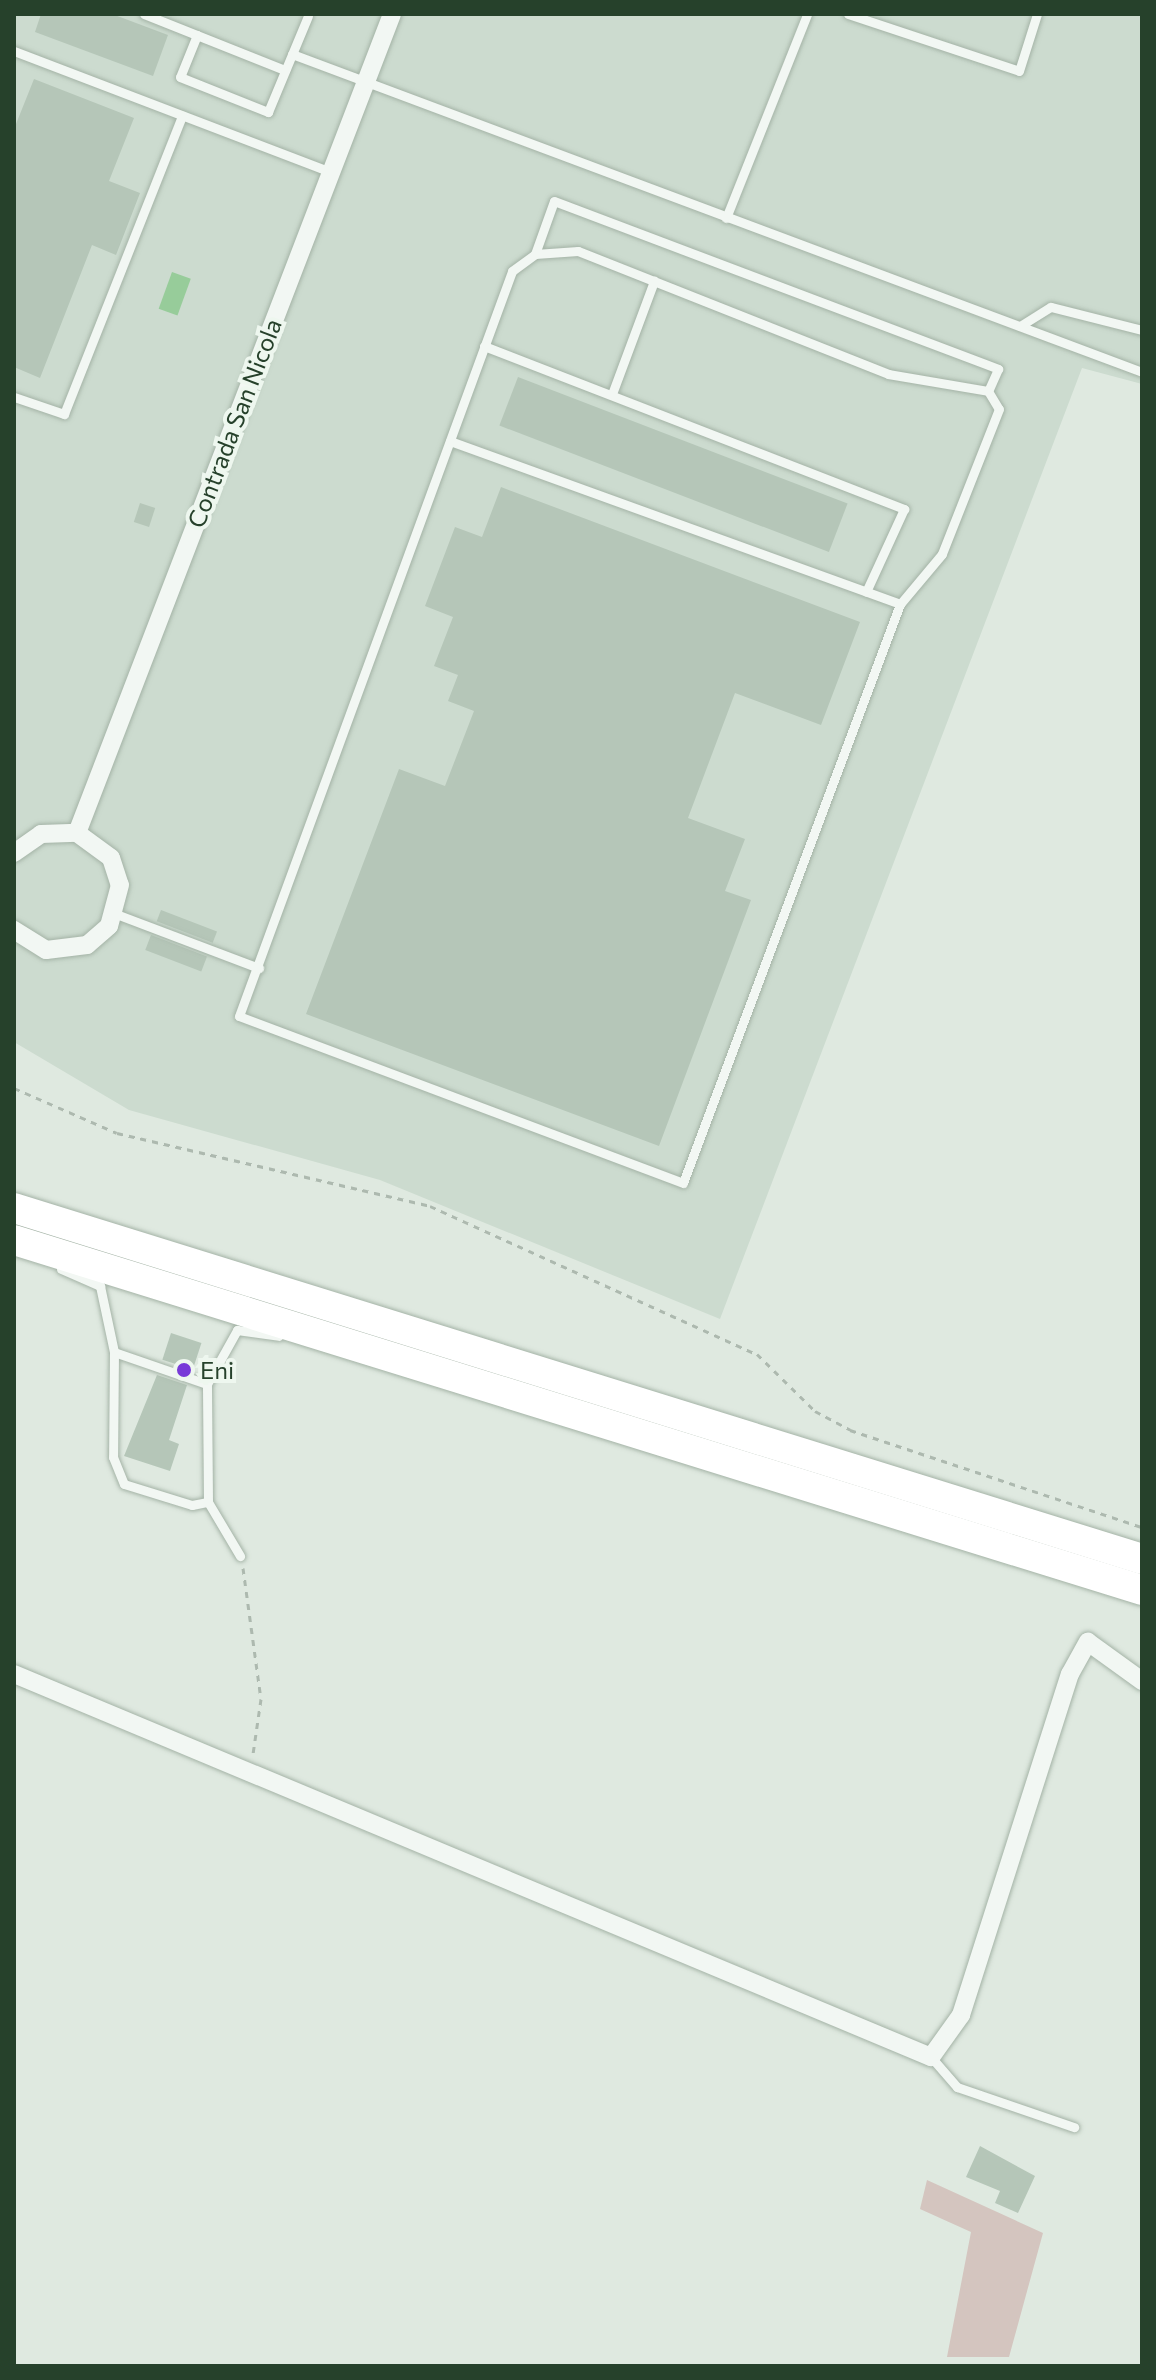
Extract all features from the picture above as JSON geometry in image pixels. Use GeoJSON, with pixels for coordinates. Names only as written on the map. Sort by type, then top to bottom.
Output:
{"type":"FeatureCollection","features":[{"type":"Feature","properties":{"kind":"highway"},"geometry":{"type":"LineString","coordinates":[[14,1208],[1142,1559]]}},
{"type":"Feature","properties":{"kind":"highway"},"geometry":{"type":"LineString","coordinates":[[14,1240],[1142,1590]]}},
{"type":"Feature","properties":{"kind":"street","name":"Contrada San Nicola"},"geometry":{"type":"LineString","coordinates":[[77,833],[392,14]]}},
{"type":"Feature","properties":{"kind":"street"},"geometry":{"type":"LineString","coordinates":[[14,853],[41,834],[77,833],[111,858],[120,885],[116,914],[99,937],[74,950],[46,950],[14,930]]}},
{"type":"Feature","properties":{"kind":"street"},"geometry":{"type":"LineString","coordinates":[[14,1674],[251,1770],[931,2057],[961,2015],[1070,1674],[1088,1642],[1142,1681]]}},
{"type":"Feature","properties":{"kind":"lane"},"geometry":{"type":"LineString","coordinates":[[144,14],[285,70]]}},
{"type":"Feature","properties":{"kind":"lane"},"geometry":{"type":"LineString","coordinates":[[726,218],[807,14]]}},
{"type":"Feature","properties":{"kind":"lane"},"geometry":{"type":"LineString","coordinates":[[848,14],[1019,71],[1037,14]]}},
{"type":"Feature","properties":{"kind":"lane"},"geometry":{"type":"LineString","coordinates":[[197,35],[180,77],[268,112],[308,16]]}},
{"type":"Feature","properties":{"kind":"lane"},"geometry":{"type":"LineString","coordinates":[[14,51],[331,172]]}},
{"type":"Feature","properties":{"kind":"lane"},"geometry":{"type":"LineString","coordinates":[[292,54],[1142,372]]}},
{"type":"Feature","properties":{"kind":"lane"},"geometry":{"type":"LineString","coordinates":[[14,397],[64,414],[182,116]]}},
{"type":"Feature","properties":{"kind":"lane"},"geometry":{"type":"LineString","coordinates":[[535,254],[554,201],[998,369],[988,391]]}},
{"type":"Feature","properties":{"kind":"lane"},"geometry":{"type":"LineString","coordinates":[[578,251],[654,281],[888,374],[988,391],[999,409],[942,554],[900,604],[683,1183],[239,1016],[512,271],[535,254],[578,251]]}},
{"type":"Feature","properties":{"kind":"lane"},"geometry":{"type":"LineString","coordinates":[[612,394],[654,281]]}},
{"type":"Feature","properties":{"kind":"lane"},"geometry":{"type":"LineString","coordinates":[[1020,326],[1051,307],[1142,330]]}},
{"type":"Feature","properties":{"kind":"lane"},"geometry":{"type":"LineString","coordinates":[[484,346],[904,509],[866,592]]}},
{"type":"Feature","properties":{"kind":"lane"},"geometry":{"type":"LineString","coordinates":[[450,441],[900,604]]}},
{"type":"Feature","properties":{"kind":"lane"},"geometry":{"type":"LineString","coordinates":[[116,914],[259,968]]}},
{"type":"Feature","properties":{"kind":"lane"},"geometry":{"type":"LineString","coordinates":[[14,1248],[100,1286],[114,1352],[113,1457],[124,1484],[192,1505],[208,1502]]}},
{"type":"Feature","properties":{"kind":"lane"},"geometry":{"type":"LineString","coordinates":[[240,1556],[208,1502],[207,1384],[237,1330],[358,1346]]}},
{"type":"Feature","properties":{"kind":"lane"},"geometry":{"type":"LineString","coordinates":[[114,1352],[207,1384]]}},
{"type":"Feature","properties":{"kind":"lane"},"geometry":{"type":"LineString","coordinates":[[931,2057],[957,2087],[1074,2127]]}},
{"type":"Feature","properties":{"kind":"path"},"geometry":{"type":"LineString","coordinates":[[14,1088],[117,1133],[430,1206],[757,1354],[815,1411],[850,1430],[1142,1527]]}},
{"type":"Feature","properties":{"kind":"path"},"geometry":{"type":"LineString","coordinates":[[240,1556],[261,1699],[251,1770]]}},
{"type":"Feature","properties":{"kind":"shaded area"},"geometry":{"type":"Polygon","coordinates":[[[14,14],[1142,14],[1142,384],[1082,368],[720,1319],[380,1180],[129,1110],[14,1042],[14,14]]]}},
{"type":"Feature","properties":{"kind":"shaded area"},"geometry":{"type":"Polygon","coordinates":[[[172,272],[191,279],[177,315],[159,309],[172,272]]]}},
{"type":"Feature","properties":{"kind":"shaded area"},"geometry":{"type":"Polygon","coordinates":[[[927,2180],[1043,2233],[1009,2357],[947,2357],[971,2232],[920,2209],[927,2180]]]}},
{"type":"Feature","properties":{"kind":"building"},"geometry":{"type":"Polygon","coordinates":[[[41,14],[112,14],[168,35],[153,76],[35,32],[41,14]]]}},
{"type":"Feature","properties":{"kind":"building"},"geometry":{"type":"Polygon","coordinates":[[[34,79],[134,118],[109,181],[140,193],[116,255],[92,245],[40,378],[14,367],[14,129],[34,79]]]}},
{"type":"Feature","properties":{"kind":"building"},"geometry":{"type":"Polygon","coordinates":[[[518,377],[848,504],[829,552],[499,426],[518,377]]]}},
{"type":"Feature","properties":{"kind":"building"},"geometry":{"type":"Polygon","coordinates":[[[501,487],[860,622],[821,725],[735,693],[688,818],[745,839],[725,891],[751,900],[659,1146],[306,1014],[399,769],[445,786],[474,711],[448,701],[458,675],[434,666],[453,617],[425,606],[455,527],[482,537],[501,487]]]}},
{"type":"Feature","properties":{"kind":"building"},"geometry":{"type":"Polygon","coordinates":[[[140,503],[155,508],[149,527],[134,522],[140,503]]]}},
{"type":"Feature","properties":{"kind":"building"},"geometry":{"type":"Polygon","coordinates":[[[161,910],[217,932],[213,943],[157,921],[161,910]]]}},
{"type":"Feature","properties":{"kind":"building"},"geometry":{"type":"Polygon","coordinates":[[[151,935],[207,957],[201,971],[145,950],[151,935]]]}},
{"type":"Feature","properties":{"kind":"building"},"geometry":{"type":"Polygon","coordinates":[[[171,1333],[201,1343],[193,1370],[162,1360],[171,1333]]]}},
{"type":"Feature","properties":{"kind":"building"},"geometry":{"type":"Polygon","coordinates":[[[157,1375],[187,1385],[169,1440],[179,1444],[170,1471],[124,1456],[157,1375]]]}},
{"type":"Feature","properties":{"kind":"building"},"geometry":{"type":"Polygon","coordinates":[[[980,2146],[1035,2176],[1018,2213],[995,2203],[1000,2191],[966,2177],[980,2146]]]}},
{"type":"Feature","properties":{"kind":"place","name":"Eni"},"geometry":{"type":"Point","coordinates":[184,1370]}}]}
